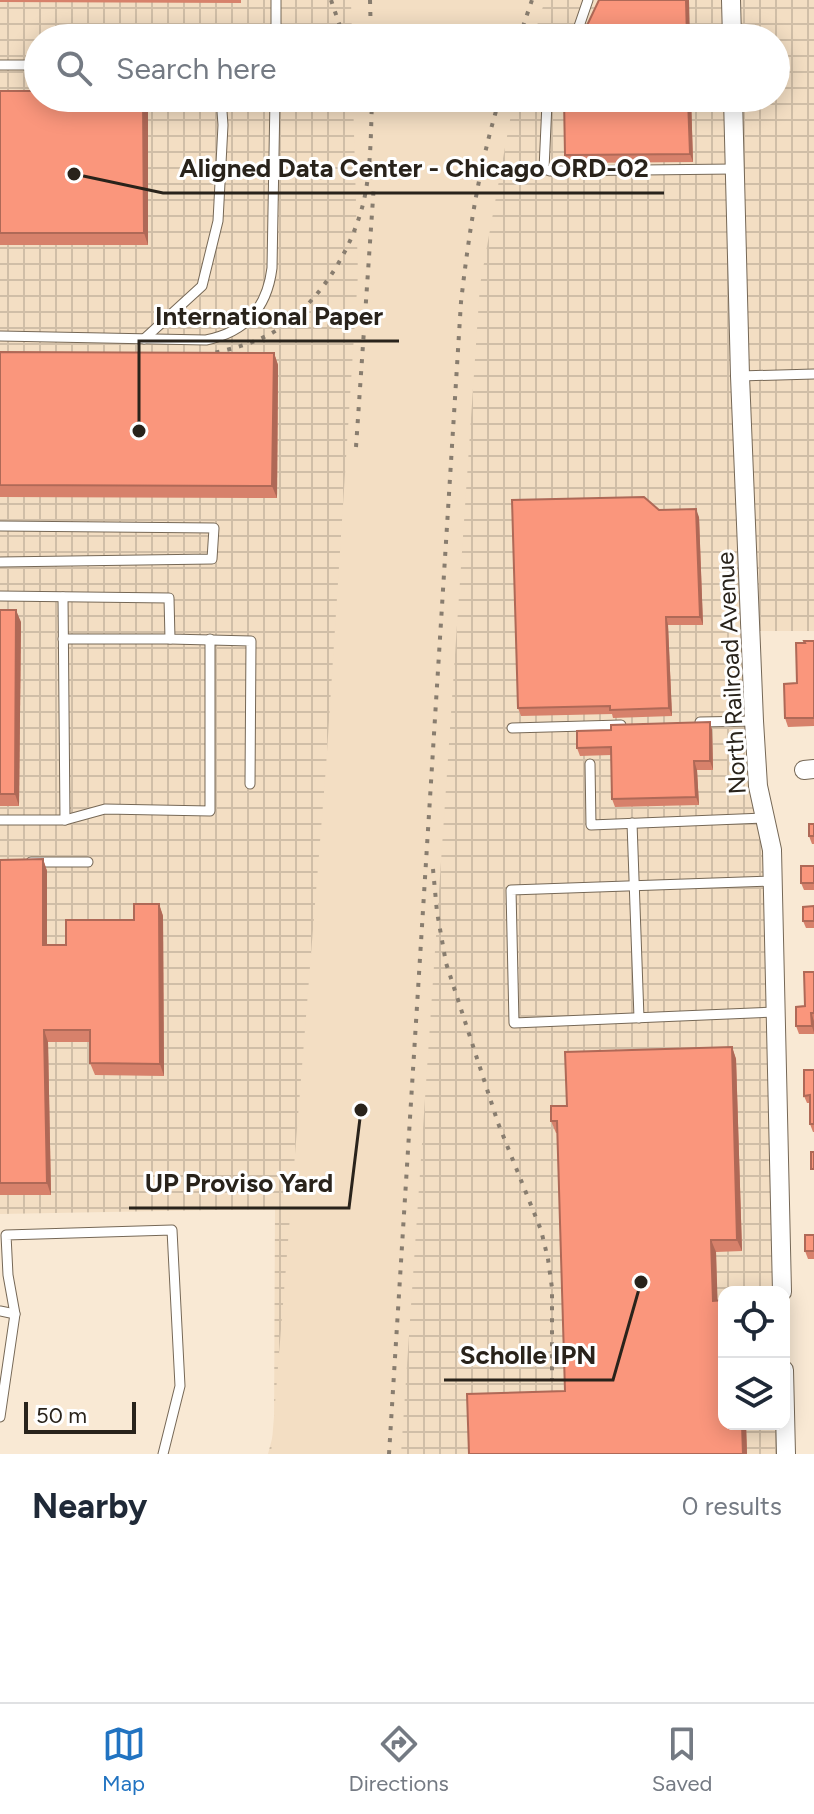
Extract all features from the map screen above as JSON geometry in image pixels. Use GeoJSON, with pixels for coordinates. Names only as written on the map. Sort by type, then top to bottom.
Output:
{"type":"FeatureCollection","features":[{"type":"Feature","properties":{"kind":"street"},"geometry":{"type":"LineString","coordinates":[[731,0],[732,24]]}},
{"type":"Feature","properties":{"kind":"street","name":"North Railroad Avenue"},"geometry":{"type":"LineString","coordinates":[[733,112],[754,721],[758,786],[772,850],[782,1286]]}},
{"type":"Feature","properties":{"kind":"street"},"geometry":{"type":"LineString","coordinates":[[785,1430],[786,1454]]}},
{"type":"Feature","properties":{"kind":"lane"},"geometry":{"type":"LineString","coordinates":[[276,0],[276,24]]}},
{"type":"Feature","properties":{"kind":"lane"},"geometry":{"type":"LineString","coordinates":[[580,24],[588,0]]}},
{"type":"Feature","properties":{"kind":"lane"},"geometry":{"type":"LineString","coordinates":[[0,65],[24,65]]}},
{"type":"Feature","properties":{"kind":"lane"},"geometry":{"type":"LineString","coordinates":[[144,339],[202,286],[218,221],[222,112]]}},
{"type":"Feature","properties":{"kind":"lane"},"geometry":{"type":"LineString","coordinates":[[0,336],[206,340],[225,336],[260,308],[269,291],[272,268],[275,112]]}},
{"type":"Feature","properties":{"kind":"lane"},"geometry":{"type":"LineString","coordinates":[[547,112],[544,169],[550,171],[734,169]]}},
{"type":"Feature","properties":{"kind":"lane"},"geometry":{"type":"LineString","coordinates":[[740,376],[814,374]]}},
{"type":"Feature","properties":{"kind":"lane"},"geometry":{"type":"LineString","coordinates":[[0,526],[214,528],[212,559],[0,562]]}},
{"type":"Feature","properties":{"kind":"lane"},"geometry":{"type":"LineString","coordinates":[[0,596],[169,598],[170,639]]}},
{"type":"Feature","properties":{"kind":"lane"},"geometry":{"type":"LineString","coordinates":[[63,597],[65,820]]}},
{"type":"Feature","properties":{"kind":"lane"},"geometry":{"type":"LineString","coordinates":[[63,639],[251,641],[250,784]]}},
{"type":"Feature","properties":{"kind":"lane"},"geometry":{"type":"LineString","coordinates":[[0,820],[65,820],[105,809],[210,811],[210,639]]}},
{"type":"Feature","properties":{"kind":"lane"},"geometry":{"type":"LineString","coordinates":[[694,722],[754,721]]}},
{"type":"Feature","properties":{"kind":"lane"},"geometry":{"type":"LineString","coordinates":[[512,728],[633,724]]}},
{"type":"Feature","properties":{"kind":"lane"},"geometry":{"type":"LineString","coordinates":[[590,764],[591,825],[765,818]]}},
{"type":"Feature","properties":{"kind":"lane"},"geometry":{"type":"LineString","coordinates":[[632,823],[639,1018]]}},
{"type":"Feature","properties":{"kind":"lane"},"geometry":{"type":"LineString","coordinates":[[15,862],[88,862]]}},
{"type":"Feature","properties":{"kind":"lane"},"geometry":{"type":"LineString","coordinates":[[773,881],[511,890],[514,1023],[776,1012]]}},
{"type":"Feature","properties":{"kind":"lane"},"geometry":{"type":"LineString","coordinates":[[0,1417],[15,1314],[4,1276],[6,1235],[172,1230],[180,1386],[163,1454]]}},
{"type":"Feature","properties":{"kind":"lane"},"geometry":{"type":"LineString","coordinates":[[0,1311],[15,1314]]}},
{"type":"Feature","properties":{"kind":"shaded area"},"geometry":{"type":"Polygon","coordinates":[[[0,0],[814,0],[814,631],[752,631],[772,850],[782,1286],[718,1286],[718,1430],[784,1430],[786,1454],[268,1454],[274,1431],[275,1209],[0,1214],[0,0]]]}},
{"type":"Feature","properties":{"kind":"shaded area"},"geometry":{"type":"Polygon","coordinates":[[[351,0],[545,0],[537,24],[352,24],[351,0]]]}},
{"type":"Feature","properties":{"kind":"shaded area"},"geometry":{"type":"Polygon","coordinates":[[[353,112],[511,112],[480,285],[401,1454],[271,1454],[326,767],[358,274],[353,112]]]}},
{"type":"Feature","properties":{"kind":"building"},"geometry":{"type":"Polygon","coordinates":[[[599,0],[686,0],[687,24],[588,24],[599,0]]]}},
{"type":"Feature","properties":{"kind":"building"},"geometry":{"type":"Polygon","coordinates":[[[0,91],[24,91],[24,112],[143,112],[144,233],[0,233],[0,91]]]}},
{"type":"Feature","properties":{"kind":"building"},"geometry":{"type":"Polygon","coordinates":[[[564,112],[688,112],[690,154],[565,155],[564,112]]]}},
{"type":"Feature","properties":{"kind":"building"},"geometry":{"type":"Polygon","coordinates":[[[0,352],[274,353],[272,486],[0,485],[0,352]]]}},
{"type":"Feature","properties":{"kind":"building"},"geometry":{"type":"Polygon","coordinates":[[[644,497],[659,510],[696,509],[700,617],[666,617],[669,708],[518,708],[512,500],[644,497]]]}},
{"type":"Feature","properties":{"kind":"building"},"geometry":{"type":"Polygon","coordinates":[[[0,610],[16,610],[15,794],[0,794],[0,610]]]}},
{"type":"Feature","properties":{"kind":"building"},"geometry":{"type":"Polygon","coordinates":[[[814,641],[814,718],[785,718],[784,684],[797,683],[796,643],[814,641]]]}},
{"type":"Feature","properties":{"kind":"building"},"geometry":{"type":"Polygon","coordinates":[[[710,722],[710,761],[694,761],[696,797],[612,799],[611,747],[577,748],[577,731],[611,730],[611,725],[710,722]]]}},
{"type":"Feature","properties":{"kind":"building"},"geometry":{"type":"Polygon","coordinates":[[[809,824],[814,824],[814,836],[809,836],[809,824]]]}},
{"type":"Feature","properties":{"kind":"building"},"geometry":{"type":"Polygon","coordinates":[[[43,859],[43,945],[66,945],[66,920],[134,920],[134,904],[159,904],[160,1064],[90,1063],[90,1030],[44,1030],[47,1183],[0,1183],[0,860],[43,859]]]}},
{"type":"Feature","properties":{"kind":"building"},"geometry":{"type":"Polygon","coordinates":[[[801,866],[814,866],[814,883],[801,883],[801,866]]]}},
{"type":"Feature","properties":{"kind":"building"},"geometry":{"type":"Polygon","coordinates":[[[814,906],[814,921],[803,921],[803,907],[814,906]]]}},
{"type":"Feature","properties":{"kind":"building"},"geometry":{"type":"Polygon","coordinates":[[[804,972],[814,972],[814,1013],[811,1013],[812,1026],[796,1026],[796,1007],[805,1006],[804,972]]]}},
{"type":"Feature","properties":{"kind":"building"},"geometry":{"type":"Polygon","coordinates":[[[732,1047],[737,1240],[711,1240],[713,1301],[718,1301],[718,1430],[742,1430],[743,1454],[469,1454],[467,1394],[565,1391],[557,1121],[551,1121],[551,1106],[567,1106],[565,1052],[732,1047]]]}},
{"type":"Feature","properties":{"kind":"building"},"geometry":{"type":"Polygon","coordinates":[[[804,1070],[814,1070],[814,1124],[810,1124],[810,1095],[804,1096],[804,1070]]]}},
{"type":"Feature","properties":{"kind":"building"},"geometry":{"type":"Polygon","coordinates":[[[811,1152],[814,1152],[814,1169],[811,1169],[811,1152]]]}},
{"type":"Feature","properties":{"kind":"building"},"geometry":{"type":"Polygon","coordinates":[[[805,1235],[814,1235],[814,1251],[805,1251],[805,1235]]]}},
{"type":"Feature","properties":{"kind":"railway"},"geometry":{"type":"LineString","coordinates":[[331,0],[339,24]]}},
{"type":"Feature","properties":{"kind":"railway"},"geometry":{"type":"LineString","coordinates":[[370,0],[371,24]]}},
{"type":"Feature","properties":{"kind":"railway"},"geometry":{"type":"LineString","coordinates":[[524,24],[532,0]]}},
{"type":"Feature","properties":{"kind":"railway"},"geometry":{"type":"LineString","coordinates":[[192,357],[238,347],[270,334],[296,316],[324,285],[346,249],[361,210],[369,167],[371,112]]}},
{"type":"Feature","properties":{"kind":"railway"},"geometry":{"type":"LineString","coordinates":[[389,1454],[461,302],[476,199],[496,112]]}},
{"type":"Feature","properties":{"kind":"railway"},"geometry":{"type":"LineString","coordinates":[[356,447],[374,184]]}},
{"type":"Feature","properties":{"kind":"railway"},"geometry":{"type":"LineString","coordinates":[[433,869],[446,963],[498,1123],[541,1230],[548,1259],[552,1288],[552,1380]]}},
{"type":"Feature","properties":{"kind":"place","name":"Aligned Data Center - Chicago ORD-02"},"geometry":{"type":"Point","coordinates":[74,174]}},
{"type":"Feature","properties":{"kind":"place","name":"International Paper"},"geometry":{"type":"Point","coordinates":[139,431]}},
{"type":"Feature","properties":{"kind":"place","name":"UP Proviso Yard"},"geometry":{"type":"Point","coordinates":[361,1110]}},
{"type":"Feature","properties":{"kind":"place","name":"Scholle IPN"},"geometry":{"type":"Point","coordinates":[641,1282]}}]}
